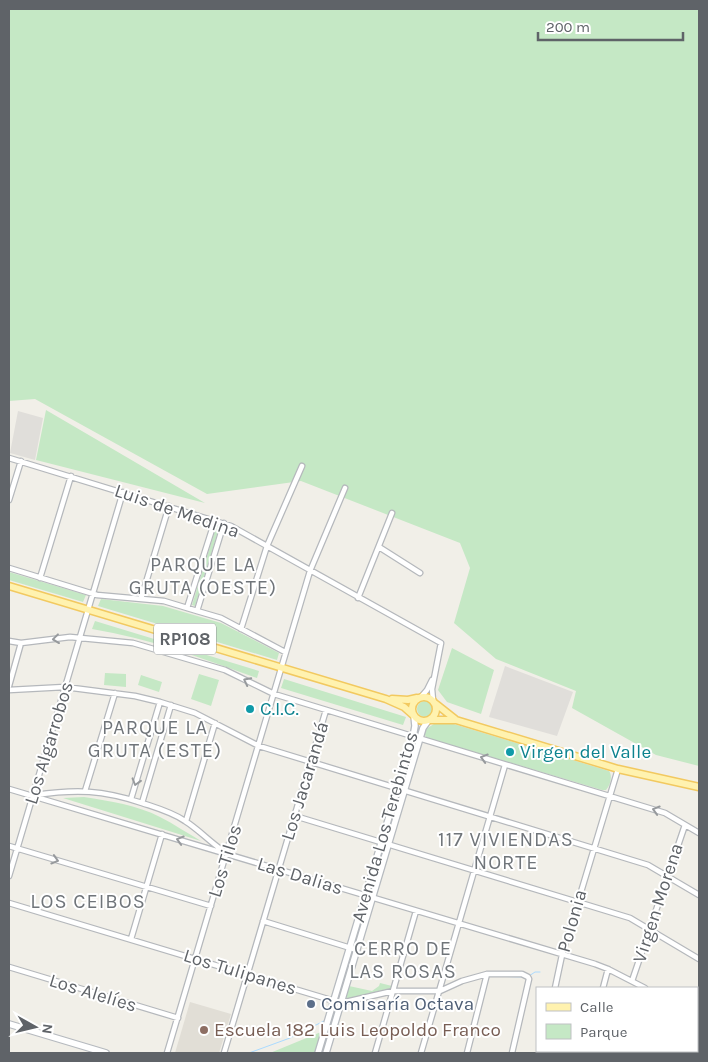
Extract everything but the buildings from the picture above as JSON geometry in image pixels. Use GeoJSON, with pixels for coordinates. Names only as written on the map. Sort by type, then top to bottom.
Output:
{"type":"FeatureCollection","features":[{"type":"Feature","properties":{"kind":"main road","name":"RP108"},"geometry":{"type":"LineString","coordinates":[[9,586],[386,698],[404,707],[420,721],[456,720],[618,769],[699,787]]}},
{"type":"Feature","properties":{"kind":"main road","name":"RP108"},"geometry":{"type":"LineString","coordinates":[[386,698],[408,700],[427,697],[456,720]]}},
{"type":"Feature","properties":{"kind":"main road"},"geometry":{"type":"LineString","coordinates":[[413,716],[412,707],[420,698]]}},
{"type":"Feature","properties":{"kind":"main road"},"geometry":{"type":"LineString","coordinates":[[429,720],[436,714],[436,705],[433,701]]}},
{"type":"Feature","properties":{"kind":"main road","name":"Avenida Los Terebintos"},"geometry":{"type":"LineString","coordinates":[[318,1053],[413,737],[415,726],[413,716]]}},
{"type":"Feature","properties":{"kind":"main road","name":"Avenida Los Terebintos"},"geometry":{"type":"LineString","coordinates":[[326,1053],[420,739],[425,724],[429,720]]}},
{"type":"Feature","properties":{"kind":"main road"},"geometry":{"type":"LineString","coordinates":[[9,1024],[97,1052],[106,1053]]}},
{"type":"Feature","properties":{"kind":"street","name":"Luis de Medina"},"geometry":{"type":"LineString","coordinates":[[9,458],[224,523],[441,643],[435,672]]}},
{"type":"Feature","properties":{"kind":"street"},"geometry":{"type":"LineString","coordinates":[[9,500],[21,461]]}},
{"type":"Feature","properties":{"kind":"street"},"geometry":{"type":"LineString","coordinates":[[241,629],[266,546],[302,466]]}},
{"type":"Feature","properties":{"kind":"street"},"geometry":{"type":"LineString","coordinates":[[40,578],[71,476]]}},
{"type":"Feature","properties":{"kind":"street","name":"Los Tilos"},"geometry":{"type":"LineString","coordinates":[[167,1053],[310,571],[345,488]]}},
{"type":"Feature","properties":{"kind":"street","name":"Los Algarrobos"},"geometry":{"type":"LineString","coordinates":[[9,876],[123,492]]}},
{"type":"Feature","properties":{"kind":"street"},"geometry":{"type":"LineString","coordinates":[[141,599],[169,506]]}},
{"type":"Feature","properties":{"kind":"street"},"geometry":{"type":"LineString","coordinates":[[358,598],[392,513]]}},
{"type":"Feature","properties":{"kind":"street"},"geometry":{"type":"LineString","coordinates":[[187,608],[215,520]]}},
{"type":"Feature","properties":{"kind":"street"},"geometry":{"type":"LineString","coordinates":[[197,611],[224,523]]}},
{"type":"Feature","properties":{"kind":"street"},"geometry":{"type":"LineString","coordinates":[[379,547],[420,572]]}},
{"type":"Feature","properties":{"kind":"street"},"geometry":{"type":"LineString","coordinates":[[9,568],[92,593],[164,601],[221,618],[285,652]]}},
{"type":"Feature","properties":{"kind":"street"},"geometry":{"type":"LineString","coordinates":[[9,641],[21,643],[80,637],[133,643],[225,670],[274,694],[665,813],[699,833]]}},
{"type":"Feature","properties":{"kind":"street"},"geometry":{"type":"LineString","coordinates":[[21,643],[9,688],[65,687],[115,693],[160,702],[196,713],[259,746],[648,865],[699,895]]}},
{"type":"Feature","properties":{"kind":"street"},"geometry":{"type":"LineString","coordinates":[[420,698],[427,690],[435,672]]}},
{"type":"Feature","properties":{"kind":"street"},"geometry":{"type":"LineString","coordinates":[[433,701],[432,689],[435,672]]}},
{"type":"Feature","properties":{"kind":"street"},"geometry":{"type":"LineString","coordinates":[[85,791],[115,693]]}},
{"type":"Feature","properties":{"kind":"street"},"geometry":{"type":"LineString","coordinates":[[131,800],[160,702]]}},
{"type":"Feature","properties":{"kind":"street"},"geometry":{"type":"LineString","coordinates":[[142,803],[172,706]]}},
{"type":"Feature","properties":{"kind":"street","name":"Los Jacarandá"},"geometry":{"type":"LineString","coordinates":[[224,1053],[326,710]]}},
{"type":"Feature","properties":{"kind":"street"},"geometry":{"type":"LineString","coordinates":[[186,821],[215,723]]}},
{"type":"Feature","properties":{"kind":"street"},"geometry":{"type":"LineString","coordinates":[[421,1053],[505,765]]}},
{"type":"Feature","properties":{"kind":"street","name":"Polonia"},"geometry":{"type":"LineString","coordinates":[[555,987],[562,955],[618,769]]}},
{"type":"Feature","properties":{"kind":"street","name":"Las Dalias"},"geometry":{"type":"LineString","coordinates":[[9,789],[608,968],[643,987]]}},
{"type":"Feature","properties":{"kind":"street"},"geometry":{"type":"LineString","coordinates":[[33,796],[63,791],[85,791],[115,795],[142,803],[170,812],[186,821],[227,854]]}},
{"type":"Feature","properties":{"kind":"street"},"geometry":{"type":"LineString","coordinates":[[294,816],[630,918],[699,959]]}},
{"type":"Feature","properties":{"kind":"street","name":"Virgen Morena"},"geometry":{"type":"LineString","coordinates":[[632,981],[685,824]]}},
{"type":"Feature","properties":{"kind":"street"},"geometry":{"type":"LineString","coordinates":[[131,939],[162,834]]}},
{"type":"Feature","properties":{"kind":"street"},"geometry":{"type":"LineString","coordinates":[[9,846],[211,906]]}},
{"type":"Feature","properties":{"kind":"street","name":"Los Tulipanes"},"geometry":{"type":"LineString","coordinates":[[9,903],[341,1003]]}},
{"type":"Feature","properties":{"kind":"street"},"geometry":{"type":"LineString","coordinates":[[375,1053],[416,911]]}},
{"type":"Feature","properties":{"kind":"street"},"geometry":{"type":"LineString","coordinates":[[263,922],[357,950]]}},
{"type":"Feature","properties":{"kind":"street","name":"Los Alelíes"},"geometry":{"type":"LineString","coordinates":[[9,967],[178,1018]]}},
{"type":"Feature","properties":{"kind":"street"},"geometry":{"type":"LineString","coordinates":[[604,987],[608,968]]}},
{"type":"Feature","properties":{"kind":"street"},"geometry":{"type":"LineString","coordinates":[[341,1003],[393,991],[440,991],[462,981],[487,974],[522,974],[528,976],[529,980],[512,1053]]}},
{"type":"Feature","properties":{"kind":"street"},"geometry":{"type":"LineString","coordinates":[[467,1053],[487,974]]}},
{"type":"Feature","properties":{"kind":"shaded area"},"geometry":{"type":"Polygon","coordinates":[[[18,411],[43,418],[35,460],[10,453],[18,411]]]}},
{"type":"Feature","properties":{"kind":"shaded area"},"geometry":{"type":"Polygon","coordinates":[[[505,666],[573,692],[557,736],[489,717],[505,666]]]}},
{"type":"Feature","properties":{"kind":"shaded area","name":"Escuela 182 Luis Leopoldo Franco"},"geometry":{"type":"Polygon","coordinates":[[[190,1002],[231,1014],[219,1053],[175,1053],[190,1002]]]}},
{"type":"Feature","properties":{"kind":"green space"},"geometry":{"type":"Polygon","coordinates":[[[9,9],[699,9],[699,766],[656,755],[572,708],[576,691],[496,659],[454,623],[470,568],[460,543],[301,481],[207,494],[35,399],[9,401],[9,9]]]}},
{"type":"Feature","properties":{"kind":"green space"},"geometry":{"type":"Polygon","coordinates":[[[46,410],[205,503],[36,460],[46,410]]]}},
{"type":"Feature","properties":{"kind":"green space"},"geometry":{"type":"Polygon","coordinates":[[[217,524],[220,525],[195,606],[192,605],[217,524]]]}},
{"type":"Feature","properties":{"kind":"green space"},"geometry":{"type":"Polygon","coordinates":[[[9,572],[86,595],[83,602],[9,580],[9,572]]]}},
{"type":"Feature","properties":{"kind":"green space"},"geometry":{"type":"Polygon","coordinates":[[[101,599],[163,606],[221,623],[279,653],[277,660],[98,606],[101,599]]]}},
{"type":"Feature","properties":{"kind":"green space"},"geometry":{"type":"Polygon","coordinates":[[[95,621],[259,671],[257,678],[155,643],[92,629],[95,621]]]}},
{"type":"Feature","properties":{"kind":"green space"},"geometry":{"type":"Polygon","coordinates":[[[452,648],[494,670],[481,714],[447,702],[438,690],[452,648]]]}},
{"type":"Feature","properties":{"kind":"green space"},"geometry":{"type":"Polygon","coordinates":[[[105,673],[126,674],[126,687],[104,685],[105,673]]]}},
{"type":"Feature","properties":{"kind":"green space"},"geometry":{"type":"Polygon","coordinates":[[[199,674],[219,680],[211,706],[191,699],[199,674]]]}},
{"type":"Feature","properties":{"kind":"green space"},"geometry":{"type":"Polygon","coordinates":[[[141,675],[162,682],[159,692],[138,685],[141,675]]]}},
{"type":"Feature","properties":{"kind":"green space"},"geometry":{"type":"Polygon","coordinates":[[[284,679],[406,717],[403,725],[281,688],[284,679]]]}},
{"type":"Feature","properties":{"kind":"green space"},"geometry":{"type":"Polygon","coordinates":[[[425,701],[431,703],[433,709],[431,715],[425,717],[419,715],[417,709],[419,703],[425,701]]]}},
{"type":"Feature","properties":{"kind":"green space"},"geometry":{"type":"Polygon","coordinates":[[[437,722],[447,722],[609,771],[611,776],[610,784],[606,790],[602,790],[427,738],[424,734],[426,729],[437,722]]]}},
{"type":"Feature","properties":{"kind":"green space"},"geometry":{"type":"Polygon","coordinates":[[[84,797],[142,809],[201,841],[63,798],[84,797]]]}},
{"type":"Feature","properties":{"kind":"green space"},"geometry":{"type":"Polygon","coordinates":[[[380,983],[392,986],[391,988],[347,999],[345,997],[349,986],[372,991],[380,983]]]}},
{"type":"Feature","properties":{"kind":"green space"},"geometry":{"type":"Polygon","coordinates":[[[321,1032],[315,1053],[270,1053],[321,1032]]]}},
{"type":"Feature","properties":{"kind":"waterway"},"geometry":{"type":"LineString","coordinates":[[529,976],[535,972],[540,972]]}},
{"type":"Feature","properties":{"kind":"waterway"},"geometry":{"type":"LineString","coordinates":[[489,976],[523,977]]}},
{"type":"Feature","properties":{"kind":"waterway"},"geometry":{"type":"LineString","coordinates":[[249,1053],[290,1038],[326,1020]]}},
{"type":"Feature","properties":{"kind":"place","name":"C.I.C."},"geometry":{"type":"Point","coordinates":[250,709]}},
{"type":"Feature","properties":{"kind":"place","name":"Virgen del Valle"},"geometry":{"type":"Point","coordinates":[510,752]}},
{"type":"Feature","properties":{"kind":"place","name":"Comisaría Octava"},"geometry":{"type":"Point","coordinates":[311,1004]}},
{"type":"Feature","properties":{"kind":"place","name":"Escuela 182 Luis Leopoldo Franco"},"geometry":{"type":"Point","coordinates":[204,1030]}},
{"type":"Feature","properties":{"kind":"district","name":"PARQUE LA GRUTA (OESTE)"},"geometry":{"type":"Point","coordinates":[203,576]}},
{"type":"Feature","properties":{"kind":"district","name":"PARQUE LA GRUTA (ESTE)"},"geometry":{"type":"Point","coordinates":[155,738]}},
{"type":"Feature","properties":{"kind":"district","name":"117 VIVIENDAS NORTE"},"geometry":{"type":"Point","coordinates":[506,850]}},
{"type":"Feature","properties":{"kind":"district","name":"LOS CEIBOS"},"geometry":{"type":"Point","coordinates":[88,901]}},
{"type":"Feature","properties":{"kind":"district","name":"CERRO DE LAS ROSAS"},"geometry":{"type":"Point","coordinates":[403,960]}}]}
